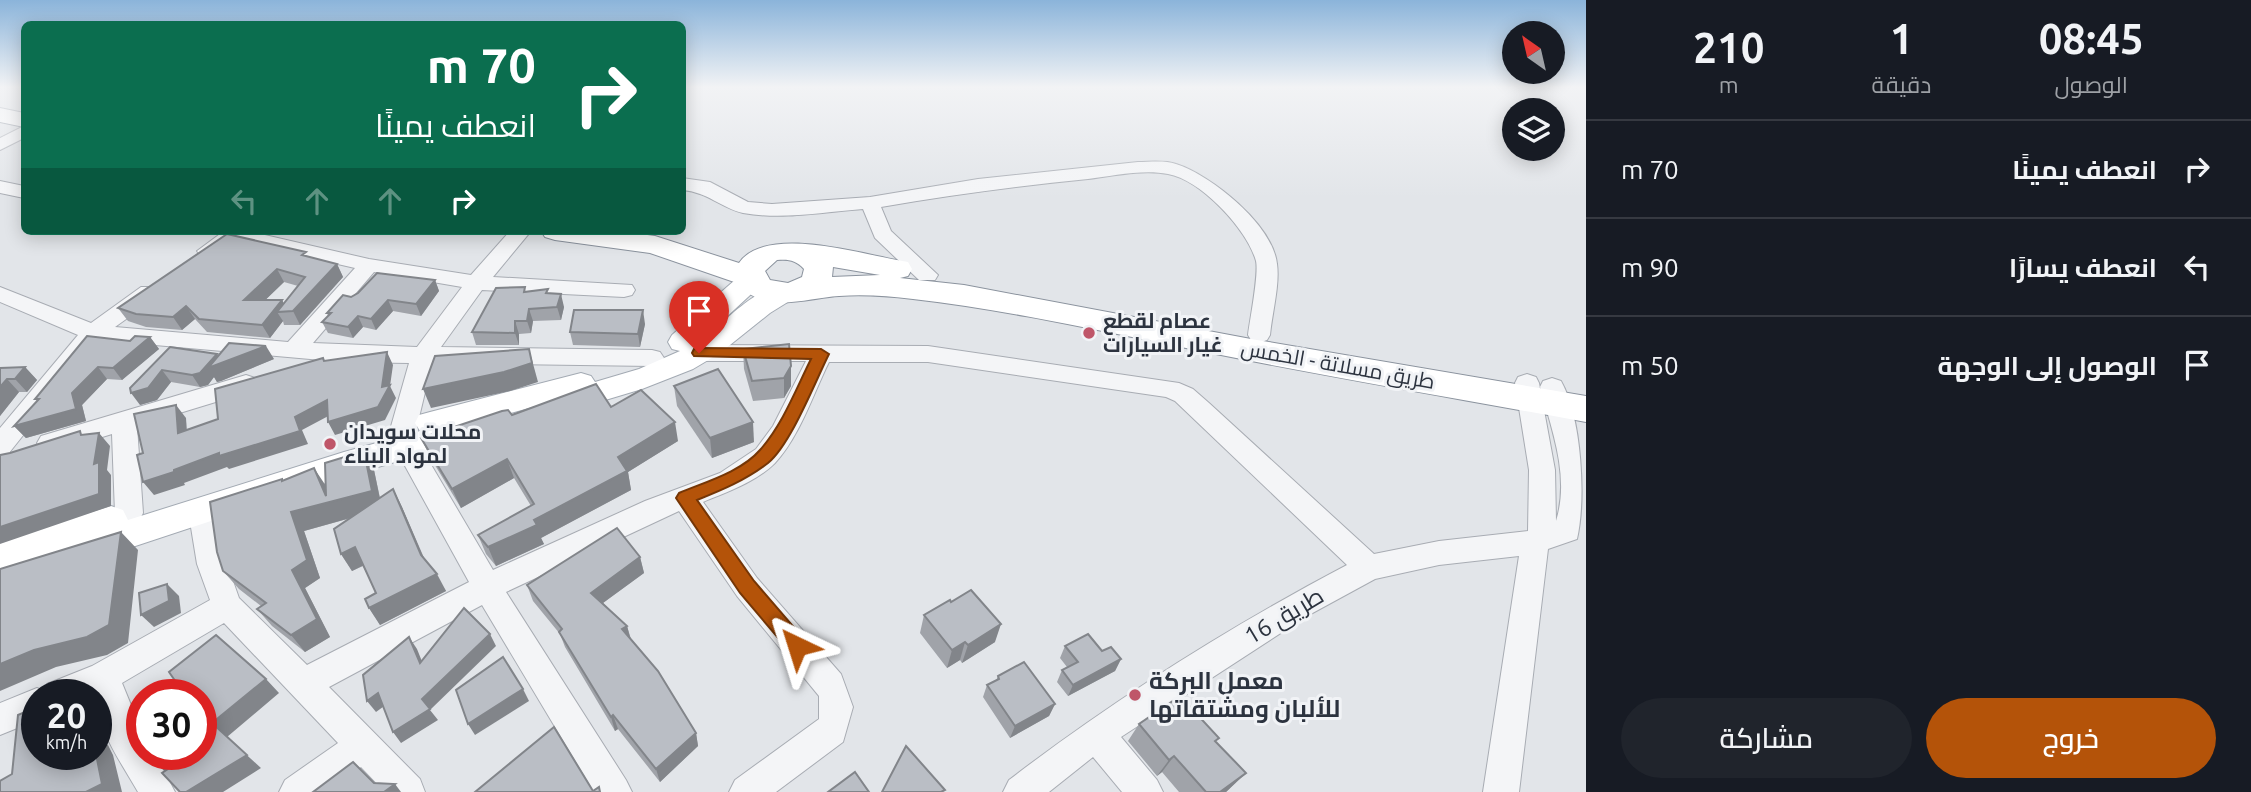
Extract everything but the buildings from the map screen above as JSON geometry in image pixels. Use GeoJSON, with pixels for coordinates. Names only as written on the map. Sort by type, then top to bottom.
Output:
{"type":"FeatureCollection","features":[{"type":"Feature","properties":{"kind":"highway"},"geometry":{"type":"LineString","coordinates":[[584,235],[655,245],[751,278],[763,289],[791,293],[816,282],[819,275],[816,262],[792,252],[757,260],[752,265],[751,278]]}},
{"type":"Feature","properties":{"kind":"highway","name":"طريق مسلاتة - الخمس"},"geometry":{"type":"LineString","coordinates":[[659,235],[792,252],[927,275],[1259,335],[1556,396]]}},
{"type":"Feature","properties":{"kind":"highway","name":"طريق مسلاتة - الخمس"},"geometry":{"type":"LineString","coordinates":[[791,293],[839,286],[879,285],[964,295],[1556,396]]}},
{"type":"Feature","properties":{"kind":"main road"},"geometry":{"type":"LineString","coordinates":[[0,576],[405,438],[652,358],[693,335],[751,278]]}},
{"type":"Feature","properties":{"kind":"main road"},"geometry":{"type":"LineString","coordinates":[[0,556],[129,513],[405,438],[653,375],[699,353],[753,311],[791,293]]}},
{"type":"Feature","properties":{"kind":"street"},"geometry":{"type":"LineString","coordinates":[[0,145],[21,133]]}},
{"type":"Feature","properties":{"kind":"street"},"geometry":{"type":"LineString","coordinates":[[686,185],[703,187],[753,210],[870,203],[978,185],[1138,168],[1170,168],[1195,178],[1219,195],[1252,230],[1260,245],[1267,263],[1259,335]]}},
{"type":"Feature","properties":{"kind":"street"},"geometry":{"type":"LineString","coordinates":[[0,187],[21,191]]}},
{"type":"Feature","properties":{"kind":"street"},"geometry":{"type":"LineString","coordinates":[[870,203],[882,234],[927,275]]}},
{"type":"Feature","properties":{"kind":"street"},"geometry":{"type":"LineString","coordinates":[[189,264],[221,241],[238,235],[369,265],[476,283],[624,290]]}},
{"type":"Feature","properties":{"kind":"street"},"geometry":{"type":"LineString","coordinates":[[518,235],[476,283],[422,357],[405,438],[487,587],[614,792]]}},
{"type":"Feature","properties":{"kind":"street"},"geometry":{"type":"LineString","coordinates":[[295,349],[369,265]]}},
{"type":"Feature","properties":{"kind":"street"},"geometry":{"type":"LineString","coordinates":[[0,446],[93,332],[168,279]]}},
{"type":"Feature","properties":{"kind":"street"},"geometry":{"type":"LineString","coordinates":[[0,294],[93,332],[344,354],[652,358]]}},
{"type":"Feature","properties":{"kind":"street"},"geometry":{"type":"LineString","coordinates":[[699,353],[928,354],[1170,389],[1184,395],[1200,409],[1370,568]]}},
{"type":"Feature","properties":{"kind":"street"},"geometry":{"type":"LineString","coordinates":[[0,458],[344,354]]}},
{"type":"Feature","properties":{"kind":"street"},"geometry":{"type":"LineString","coordinates":[[303,684],[487,587],[655,509],[729,480],[765,456],[783,431],[821,354]]}},
{"type":"Feature","properties":{"kind":"street"},"geometry":{"type":"LineString","coordinates":[[1502,792],[1538,540],[1567,531],[1574,516],[1577,491],[1571,444],[1556,396]]}},
{"type":"Feature","properties":{"kind":"street"},"geometry":{"type":"LineString","coordinates":[[124,421],[129,513]]}},
{"type":"Feature","properties":{"kind":"street"},"geometry":{"type":"LineString","coordinates":[[685,498],[747,587],[830,685],[838,699],[836,718],[831,730],[747,792]]}},
{"type":"Feature","properties":{"kind":"street"},"geometry":{"type":"LineString","coordinates":[[202,509],[212,564],[227,606],[408,791]]}},
{"type":"Feature","properties":{"kind":"street","name":"طريق 16"},"geometry":{"type":"LineString","coordinates":[[1021,792],[1096,734],[1296,607],[1370,568],[1439,553],[1538,540]]}},
{"type":"Feature","properties":{"kind":"street"},"geometry":{"type":"LineString","coordinates":[[98,679],[227,606]]}},
{"type":"Feature","properties":{"kind":"street"},"geometry":{"type":"LineString","coordinates":[[103,677],[125,736],[157,792]]}},
{"type":"Feature","properties":{"kind":"street"},"geometry":{"type":"LineString","coordinates":[[0,719],[21,710]]}},
{"type":"Feature","properties":{"kind":"street"},"geometry":{"type":"LineString","coordinates":[[1096,734],[1145,792]]}},
{"type":"Feature","properties":{"kind":"street"},"geometry":{"type":"LineString","coordinates":[[298,792],[364,745]]}},
{"type":"Feature","properties":{"kind":"place","name":"عصام لقطع غيار السيارات"},"geometry":{"type":"Point","coordinates":[1089,333]}},
{"type":"Feature","properties":{"kind":"place","name":"محلات سويدان لمواد البناء"},"geometry":{"type":"Point","coordinates":[330,444]}},
{"type":"Feature","properties":{"kind":"place","name":"معمل البركة للألبان ومشتقاتها"},"geometry":{"type":"Point","coordinates":[1135,695]}},
{"type":"Feature","properties":{"kind":"route"},"geometry":{"type":"LineString","coordinates":[[699,353],[821,354],[783,431],[765,456],[729,480],[685,498],[747,587],[797,646]]}}]}
